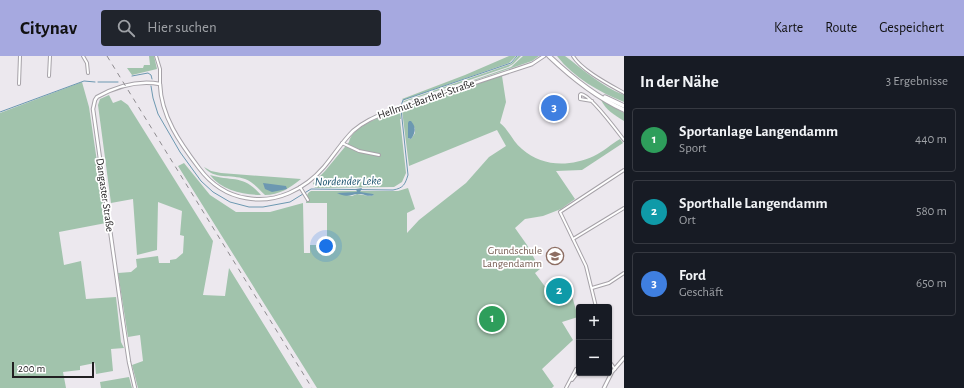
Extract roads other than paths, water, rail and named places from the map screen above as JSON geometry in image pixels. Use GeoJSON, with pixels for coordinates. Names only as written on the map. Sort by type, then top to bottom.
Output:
{"type":"FeatureCollection","features":[{"type":"Feature","properties":{"kind":"main road"},"geometry":{"type":"LineString","coordinates":[[549,56],[576,80],[608,102],[624,110]]}},
{"type":"Feature","properties":{"kind":"main road"},"geometry":{"type":"LineString","coordinates":[[598,95],[624,106]]}},
{"type":"Feature","properties":{"kind":"street"},"geometry":{"type":"LineString","coordinates":[[19,84],[20,56]]}},
{"type":"Feature","properties":{"kind":"street"},"geometry":{"type":"LineString","coordinates":[[49,76],[50,56]]}},
{"type":"Feature","properties":{"kind":"street"},"geometry":{"type":"LineString","coordinates":[[82,56],[87,64],[88,73]]}},
{"type":"Feature","properties":{"kind":"street"},"geometry":{"type":"LineString","coordinates":[[156,56],[160,68],[160,84]]}},
{"type":"Feature","properties":{"kind":"street","name":"Hellmut-Barthel-Straße"},"geometry":{"type":"LineString","coordinates":[[160,84],[160,95],[171,126],[199,168],[217,186],[232,194],[257,200],[284,196],[300,187],[319,172],[352,132],[365,122],[404,106],[532,64],[544,56]]}},
{"type":"Feature","properties":{"kind":"street"},"geometry":{"type":"LineString","coordinates":[[573,56],[589,71],[624,93]]}},
{"type":"Feature","properties":{"kind":"street","name":"Dangaster Straße"},"geometry":{"type":"LineString","coordinates":[[135,388],[124,330],[93,104],[94,100],[100,96],[130,84],[148,82],[160,84]]}},
{"type":"Feature","properties":{"kind":"street"},"geometry":{"type":"LineString","coordinates":[[592,101],[582,100],[580,99],[580,95],[585,94],[592,101],[624,140]]}},
{"type":"Feature","properties":{"kind":"street"},"geometry":{"type":"LineString","coordinates":[[342,143],[359,152],[379,155]]}},
{"type":"Feature","properties":{"kind":"street"},"geometry":{"type":"LineString","coordinates":[[595,304],[586,266],[560,212],[624,170]]}},
{"type":"Feature","properties":{"kind":"street"},"geometry":{"type":"LineString","coordinates":[[300,187],[308,200]]}},
{"type":"Feature","properties":{"kind":"street"},"geometry":{"type":"LineString","coordinates":[[573,239],[624,208]]}},
{"type":"Feature","properties":{"kind":"street"},"geometry":{"type":"LineString","coordinates":[[592,288],[609,283],[624,272]]}},
{"type":"Feature","properties":{"kind":"street"},"geometry":{"type":"LineString","coordinates":[[604,388],[615,369],[624,358]]}},
{"type":"Feature","properties":{"kind":"street"},"geometry":{"type":"LineString","coordinates":[[612,365],[615,369]]}},
{"type":"Feature","properties":{"kind":"street"},"geometry":{"type":"LineString","coordinates":[[566,388],[572,380],[576,369]]}},
{"type":"Feature","properties":{"kind":"water"},"geometry":{"type":"Polygon","coordinates":[[[409,121],[411,121],[415,127],[415,132],[411,139],[408,138],[409,121]]]}},
{"type":"Feature","properties":{"kind":"water"},"geometry":{"type":"Polygon","coordinates":[[[263,183],[286,186],[287,189],[272,192],[265,189],[263,183]]]}},
{"type":"Feature","properties":{"kind":"water"},"geometry":{"type":"Polygon","coordinates":[[[362,188],[360,192],[374,195],[369,196],[358,194],[344,196],[337,193],[357,192],[356,189],[362,188]]]}},
{"type":"Feature","properties":{"kind":"waterway","name":"Nordender Leke"},"geometry":{"type":"LineString","coordinates":[[401,106],[403,100],[511,63],[517,56]]}},
{"type":"Feature","properties":{"kind":"waterway","name":"Nordender Leke"},"geometry":{"type":"LineString","coordinates":[[132,76],[148,73],[151,75],[152,79]]}},
{"type":"Feature","properties":{"kind":"waterway","name":"Nordender Leke"},"geometry":{"type":"LineString","coordinates":[[0,112],[84,81],[95,82]]}},
{"type":"Feature","properties":{"kind":"waterway","name":"Nordender Leke"},"geometry":{"type":"LineString","coordinates":[[98,82],[118,82]]}},
{"type":"Feature","properties":{"kind":"waterway","name":"Nordender Leke"},"geometry":{"type":"LineString","coordinates":[[151,86],[158,114],[180,152],[201,181],[213,192],[230,202],[249,207],[263,207],[290,202],[311,189],[393,190],[402,187],[408,175],[401,109]]}},
{"type":"Feature","properties":{"kind":"railway"},"geometry":{"type":"LineString","coordinates":[[107,56],[312,388]]}},
{"type":"Feature","properties":{"kind":"place","name":"Ford"},"geometry":{"type":"Point","coordinates":[554,108]}},
{"type":"Feature","properties":{"kind":"place","name":"Grundschule Langendamm"},"geometry":{"type":"Point","coordinates":[555,256]}},
{"type":"Feature","properties":{"kind":"place","name":"Sporthalle Langendamm"},"geometry":{"type":"Point","coordinates":[559,291]}},
{"type":"Feature","properties":{"kind":"place","name":"Sportanlage Langendamm"},"geometry":{"type":"Point","coordinates":[492,319]}}]}
